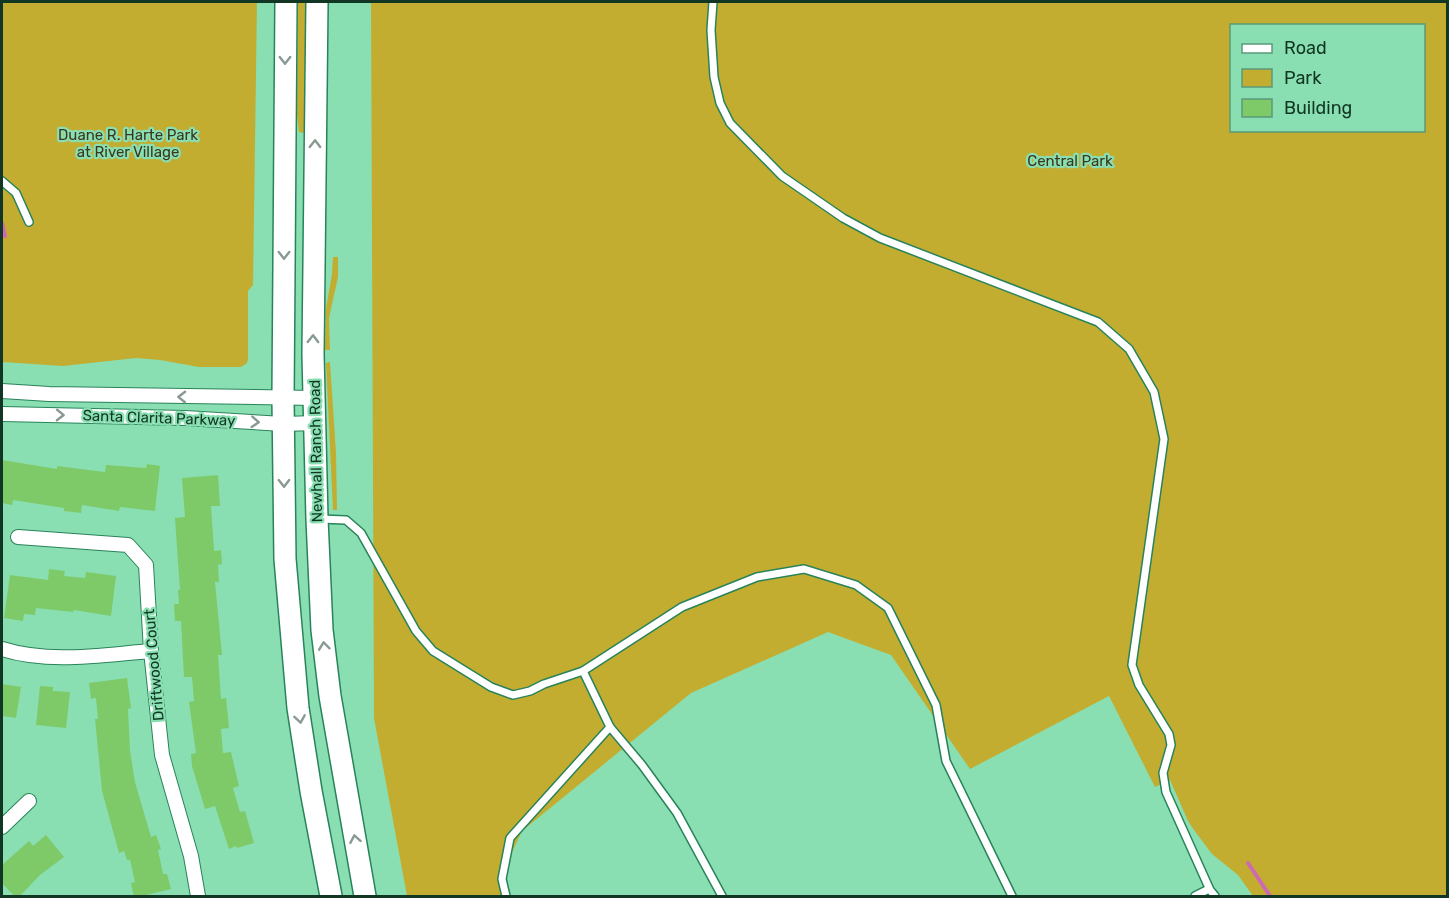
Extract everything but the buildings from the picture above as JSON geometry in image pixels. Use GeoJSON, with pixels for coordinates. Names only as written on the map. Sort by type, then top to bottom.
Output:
{"type":"FeatureCollection","features":[{"type":"Feature","properties":{"kind":"main road"},"geometry":{"type":"LineString","coordinates":[[286,2],[283,398],[285,559],[298,708],[311,791],[332,897]]}},
{"type":"Feature","properties":{"kind":"main road","name":"Newhall Ranch Road"},"geometry":{"type":"LineString","coordinates":[[317,2],[313,354],[316,519],[322,630],[330,696],[365,897]]}},
{"type":"Feature","properties":{"kind":"street","name":"Santa Clarita Parkway"},"geometry":{"type":"LineString","coordinates":[[2,391],[49,394],[315,398]]}},
{"type":"Feature","properties":{"kind":"street","name":"Santa Clarita Parkway"},"geometry":{"type":"LineString","coordinates":[[2,414],[185,418],[283,424],[316,423]]}},
{"type":"Feature","properties":{"kind":"street","name":"Driftwood Court"},"geometry":{"type":"LineString","coordinates":[[18,537],[128,545],[146,565],[151,651],[162,755],[191,856],[198,897]]}},
{"type":"Feature","properties":{"kind":"street"},"geometry":{"type":"LineString","coordinates":[[2,649],[24,656],[69,658],[151,651]]}},
{"type":"Feature","properties":{"kind":"street"},"geometry":{"type":"LineString","coordinates":[[2,827],[29,801]]}},
{"type":"Feature","properties":{"kind":"lane"},"geometry":{"type":"LineString","coordinates":[[713,2],[712,53],[714,77],[720,103],[730,123],[782,177],[843,218],[880,238],[1098,322],[1128,349],[1154,392],[1164,439],[1132,666],[1139,685],[1169,734],[1171,745],[1163,773],[1166,792],[1209,889],[1215,897]]}},
{"type":"Feature","properties":{"kind":"lane"},"geometry":{"type":"LineString","coordinates":[[2,181],[16,194],[29,222]]}},
{"type":"Feature","properties":{"kind":"lane"},"geometry":{"type":"LineString","coordinates":[[316,519],[346,520],[361,533],[416,631],[433,651],[491,687],[513,695],[531,691],[544,684],[583,671],[682,607],[757,577],[804,569],[856,585],[888,608],[936,705],[946,761],[1012,897]]}},
{"type":"Feature","properties":{"kind":"lane"},"geometry":{"type":"LineString","coordinates":[[583,671],[610,727],[642,765],[677,813],[722,897]]}},
{"type":"Feature","properties":{"kind":"lane"},"geometry":{"type":"LineString","coordinates":[[506,897],[502,879],[510,838],[610,727]]}},
{"type":"Feature","properties":{"kind":"lane"},"geometry":{"type":"LineString","coordinates":[[1195,897],[1209,889]]}},
{"type":"Feature","properties":{"kind":"green space","name":"Duane R. Harte Park at River Village"},"geometry":{"type":"Polygon","coordinates":[[[2,2],[257,2],[253,285],[248,291],[248,359],[247,363],[241,367],[199,367],[136,358],[63,366],[2,362],[2,2]]]}},
{"type":"Feature","properties":{"kind":"green space"},"geometry":{"type":"Polygon","coordinates":[[[298,2],[307,2],[305,131],[303,133],[299,132],[297,115],[298,2]]]}},
{"type":"Feature","properties":{"kind":"green space","name":"Central Park"},"geometry":{"type":"Polygon","coordinates":[[[371,2],[1447,2],[1447,896],[1253,896],[1238,875],[1212,854],[1194,830],[1170,780],[1155,787],[1109,696],[970,769],[891,655],[828,632],[691,693],[522,831],[500,878],[503,896],[407,896],[374,718],[371,2]]]}},
{"type":"Feature","properties":{"kind":"green space"},"geometry":{"type":"Polygon","coordinates":[[[333,257],[338,257],[338,277],[329,318],[330,350],[325,350],[326,309],[333,257]]]}},
{"type":"Feature","properties":{"kind":"green space"},"geometry":{"type":"Polygon","coordinates":[[[330,362],[337,510],[333,510],[326,363],[330,362]]]}},
{"type":"Feature","properties":{"kind":"waterway"},"geometry":{"type":"LineString","coordinates":[[2,223],[5,236]]}},
{"type":"Feature","properties":{"kind":"waterway"},"geometry":{"type":"LineString","coordinates":[[1248,863],[1270,896]]}}]}
